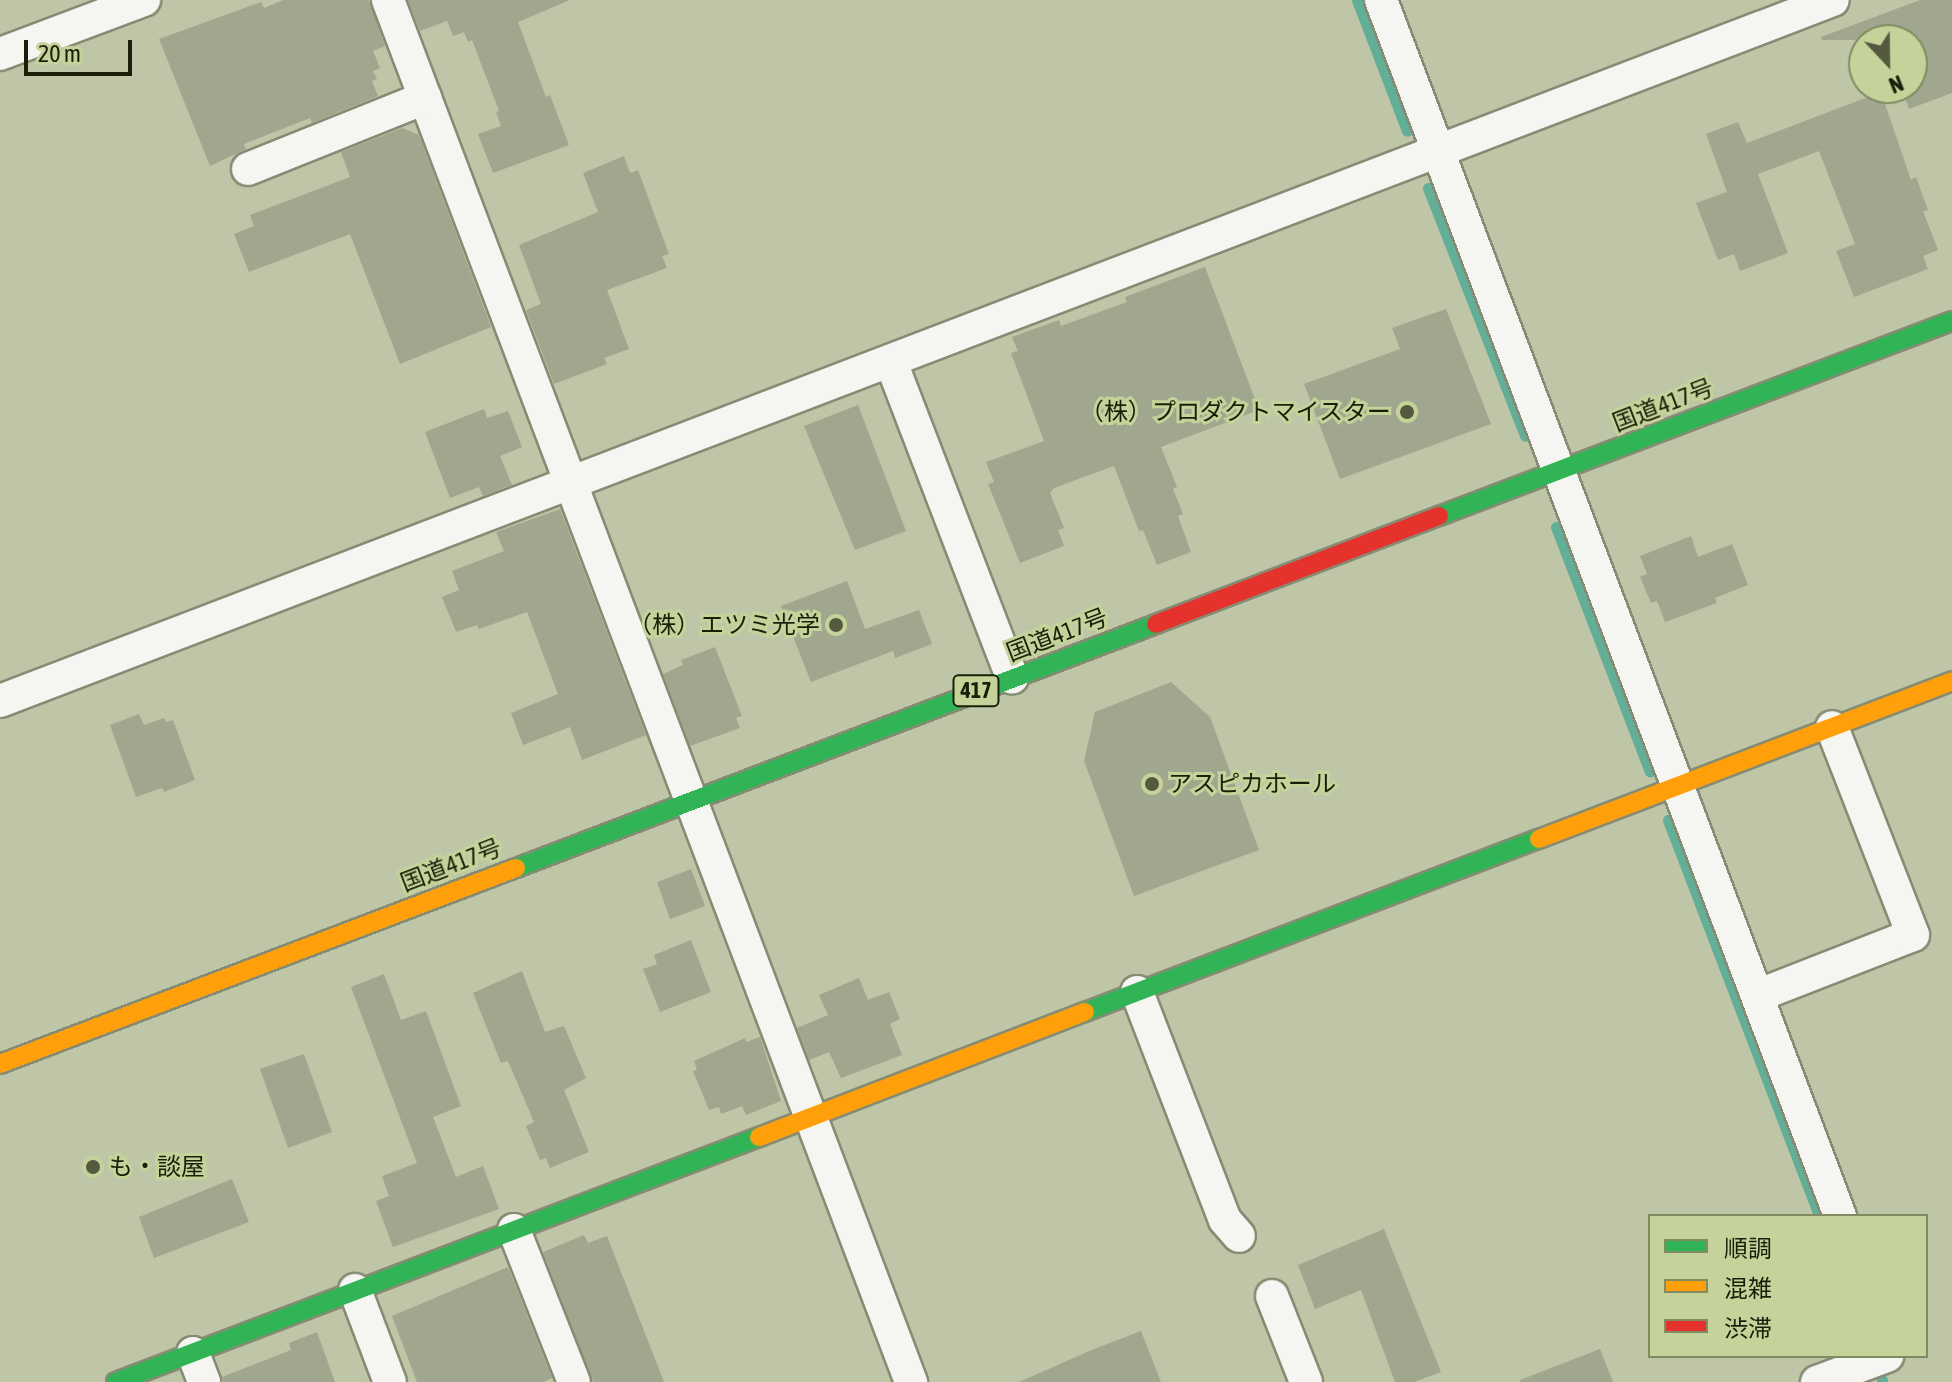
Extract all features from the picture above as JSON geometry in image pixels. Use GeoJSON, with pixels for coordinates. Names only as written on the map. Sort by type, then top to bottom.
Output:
{"type":"FeatureCollection","features":[{"type":"Feature","properties":{"kind":"main road","name":"国道417号"},"geometry":{"type":"LineString","coordinates":[[0,1064],[1952,321]]}},
{"type":"Feature","properties":{"kind":"main road"},"geometry":{"type":"LineString","coordinates":[[116,1382],[198,1367],[355,1290],[1952,681]]}},
{"type":"Feature","properties":{"kind":"street"},"geometry":{"type":"LineString","coordinates":[[0,54],[144,0]]}},
{"type":"Feature","properties":{"kind":"street"},"geometry":{"type":"LineString","coordinates":[[388,0],[681,770],[689,800],[808,1118],[911,1382]]}},
{"type":"Feature","properties":{"kind":"street"},"geometry":{"type":"LineString","coordinates":[[1381,0],[1680,785],[1839,1214]]}},
{"type":"Feature","properties":{"kind":"street"},"geometry":{"type":"LineString","coordinates":[[0,701],[1833,0]]}},
{"type":"Feature","properties":{"kind":"street"},"geometry":{"type":"LineString","coordinates":[[248,169],[425,98]]}},
{"type":"Feature","properties":{"kind":"street"},"geometry":{"type":"LineString","coordinates":[[891,362],[1012,678]]}},
{"type":"Feature","properties":{"kind":"street"},"geometry":{"type":"LineString","coordinates":[[1759,995],[1913,935],[1832,727]]}},
{"type":"Feature","properties":{"kind":"street"},"geometry":{"type":"LineString","coordinates":[[1137,992],[1225,1220],[1239,1236]]}},
{"type":"Feature","properties":{"kind":"street"},"geometry":{"type":"LineString","coordinates":[[514,1230],[574,1382]]}},
{"type":"Feature","properties":{"kind":"street"},"geometry":{"type":"LineString","coordinates":[[355,1290],[390,1382]]}},
{"type":"Feature","properties":{"kind":"street"},"geometry":{"type":"LineString","coordinates":[[1272,1296],[1306,1382]]}},
{"type":"Feature","properties":{"kind":"street"},"geometry":{"type":"LineString","coordinates":[[1817,1382],[1883,1358]]}},
{"type":"Feature","properties":{"kind":"street"},"geometry":{"type":"LineString","coordinates":[[1890,1358],[1901,1382]]}},
{"type":"Feature","properties":{"kind":"building"},"geometry":{"type":"Polygon","coordinates":[[[283,0],[369,0],[385,46],[373,51],[380,68],[373,71],[377,79],[372,81],[378,96],[312,123],[310,118],[244,144],[246,149],[210,166],[159,39],[261,2],[264,8],[283,0]]]}},
{"type":"Feature","properties":{"kind":"building"},"geometry":{"type":"Polygon","coordinates":[[[408,0],[570,0],[518,22],[546,97],[550,95],[569,145],[493,173],[478,134],[501,126],[496,112],[499,111],[472,40],[468,42],[464,32],[453,36],[447,21],[420,31],[408,0]]]}},
{"type":"Feature","properties":{"kind":"building"},"geometry":{"type":"Polygon","coordinates":[[[1920,0],[1952,0],[1952,93],[1928,102],[1928,24],[1856,24],[1920,0]]]}},
{"type":"Feature","properties":{"kind":"building"},"geometry":{"type":"Polygon","coordinates":[[[1848,27],[1848,40],[1822,40],[1821,37],[1848,27]]]}},
{"type":"Feature","properties":{"kind":"building"},"geometry":{"type":"Polygon","coordinates":[[[1849,104],[1885,104],[1911,180],[1916,177],[1928,210],[1923,211],[1938,250],[1923,256],[1928,269],[1854,297],[1836,251],[1855,244],[1819,151],[1758,174],[1788,253],[1740,271],[1734,254],[1718,260],[1696,203],[1727,192],[1706,134],[1738,122],[1747,143],[1849,104]]]}},
{"type":"Feature","properties":{"kind":"building"},"geometry":{"type":"Polygon","coordinates":[[[402,128],[419,135],[491,327],[400,364],[350,234],[249,272],[234,234],[254,226],[250,215],[350,177],[341,152],[402,128]]]}},
{"type":"Feature","properties":{"kind":"building"},"geometry":{"type":"Polygon","coordinates":[[[624,156],[630,173],[638,170],[669,254],[662,256],[667,268],[607,290],[629,349],[604,358],[607,364],[554,384],[526,310],[541,304],[519,245],[598,212],[583,173],[624,156]]]}},
{"type":"Feature","properties":{"kind":"building"},"geometry":{"type":"Polygon","coordinates":[[[1205,267],[1259,410],[1161,447],[1177,487],[1173,489],[1183,514],[1178,516],[1191,552],[1157,565],[1143,530],[1139,531],[1114,466],[1054,488],[1050,493],[1064,528],[1058,530],[1064,546],[1020,563],[988,484],[994,482],[986,462],[1044,441],[1011,353],[1018,351],[1012,337],[1059,320],[1061,326],[1127,302],[1125,297],[1205,267]]]}},
{"type":"Feature","properties":{"kind":"building"},"geometry":{"type":"Polygon","coordinates":[[[1446,309],[1491,424],[1340,479],[1304,384],[1400,349],[1392,328],[1446,309]]]}},
{"type":"Feature","properties":{"kind":"building"},"geometry":{"type":"Polygon","coordinates":[[[858,405],[906,531],[855,550],[804,426],[858,405]]]}},
{"type":"Feature","properties":{"kind":"building"},"geometry":{"type":"Polygon","coordinates":[[[484,409],[487,418],[508,411],[522,447],[500,456],[512,485],[483,496],[479,487],[450,498],[425,432],[484,409]]]}},
{"type":"Feature","properties":{"kind":"building"},"geometry":{"type":"Polygon","coordinates":[[[560,509],[646,735],[582,760],[570,727],[523,745],[511,713],[558,694],[527,612],[479,629],[477,625],[456,632],[442,597],[459,590],[452,571],[504,551],[496,532],[560,509]]]}},
{"type":"Feature","properties":{"kind":"building"},"geometry":{"type":"Polygon","coordinates":[[[1691,536],[1698,557],[1732,544],[1748,585],[1715,598],[1717,603],[1665,622],[1657,601],[1651,603],[1640,577],[1647,574],[1640,556],[1691,536]]]}},
{"type":"Feature","properties":{"kind":"building"},"geometry":{"type":"Polygon","coordinates":[[[847,581],[865,629],[919,610],[932,644],[895,658],[893,651],[811,682],[781,606],[847,581]]]}},
{"type":"Feature","properties":{"kind":"building"},"geometry":{"type":"Polygon","coordinates":[[[715,647],[742,716],[736,718],[740,728],[690,746],[663,674],[683,665],[681,660],[715,647]]]}},
{"type":"Feature","properties":{"kind":"building"},"geometry":{"type":"Polygon","coordinates":[[[1171,682],[1210,717],[1259,850],[1134,896],[1084,761],[1095,712],[1171,682]]]}},
{"type":"Feature","properties":{"kind":"building"},"geometry":{"type":"Polygon","coordinates":[[[139,714],[144,725],[164,718],[166,722],[173,720],[195,780],[164,792],[162,788],[136,797],[110,725],[139,714]]]}},
{"type":"Feature","properties":{"kind":"building"},"geometry":{"type":"Polygon","coordinates":[[[691,869],[705,906],[670,919],[657,882],[691,869]]]}},
{"type":"Feature","properties":{"kind":"building"},"geometry":{"type":"Polygon","coordinates":[[[691,940],[711,992],[660,1012],[643,969],[657,964],[654,955],[691,940]]]}},
{"type":"Feature","properties":{"kind":"building"},"geometry":{"type":"Polygon","coordinates":[[[522,971],[545,1032],[564,1026],[586,1078],[564,1090],[589,1152],[550,1168],[546,1158],[540,1160],[526,1126],[534,1122],[508,1061],[501,1063],[473,993],[522,971]]]}},
{"type":"Feature","properties":{"kind":"building"},"geometry":{"type":"Polygon","coordinates":[[[384,974],[401,1020],[426,1011],[461,1106],[433,1117],[456,1177],[483,1166],[499,1209],[393,1247],[376,1201],[389,1196],[382,1176],[417,1163],[351,987],[384,974]]]}},
{"type":"Feature","properties":{"kind":"building"},"geometry":{"type":"Polygon","coordinates":[[[859,978],[868,1000],[889,992],[900,1019],[890,1024],[902,1055],[841,1078],[829,1052],[809,1060],[797,1028],[828,1015],[819,995],[859,978]]]}},
{"type":"Feature","properties":{"kind":"building"},"geometry":{"type":"Polygon","coordinates":[[[760,1037],[781,1101],[746,1115],[742,1106],[721,1114],[719,1107],[709,1110],[693,1071],[697,1070],[694,1061],[745,1038],[746,1042],[760,1037]]]}},
{"type":"Feature","properties":{"kind":"building"},"geometry":{"type":"Polygon","coordinates":[[[304,1054],[332,1132],[288,1148],[260,1069],[304,1054]]]}},
{"type":"Feature","properties":{"kind":"building"},"geometry":{"type":"Polygon","coordinates":[[[232,1179],[249,1222],[154,1258],[139,1217],[232,1179]]]}},
{"type":"Feature","properties":{"kind":"building"},"geometry":{"type":"Polygon","coordinates":[[[1384,1229],[1441,1372],[1414,1382],[1395,1382],[1361,1290],[1315,1309],[1298,1265],[1384,1229]]]}},
{"type":"Feature","properties":{"kind":"building"},"geometry":{"type":"Polygon","coordinates":[[[584,1235],[588,1243],[607,1236],[664,1382],[593,1382],[543,1252],[584,1235]]]}},
{"type":"Feature","properties":{"kind":"building"},"geometry":{"type":"Polygon","coordinates":[[[508,1267],[552,1378],[543,1382],[417,1382],[392,1316],[508,1267]]]}},
{"type":"Feature","properties":{"kind":"building"},"geometry":{"type":"Polygon","coordinates":[[[1141,1331],[1161,1382],[1019,1382],[1094,1349],[1141,1331]]]}},
{"type":"Feature","properties":{"kind":"building"},"geometry":{"type":"Polygon","coordinates":[[[317,1332],[335,1382],[223,1382],[222,1377],[291,1350],[289,1343],[317,1332]]]}},
{"type":"Feature","properties":{"kind":"building"},"geometry":{"type":"Polygon","coordinates":[[[1600,1349],[1613,1382],[1520,1382],[1520,1380],[1600,1349]]]}},
{"type":"Feature","properties":{"kind":"waterway"},"geometry":{"type":"LineString","coordinates":[[1357,0],[1407,131]]}},
{"type":"Feature","properties":{"kind":"waterway"},"geometry":{"type":"LineString","coordinates":[[1428,188],[1525,436]]}},
{"type":"Feature","properties":{"kind":"waterway"},"geometry":{"type":"LineString","coordinates":[[1556,527],[1650,772]]}},
{"type":"Feature","properties":{"kind":"waterway"},"geometry":{"type":"LineString","coordinates":[[1668,820],[1818,1214]]}},
{"type":"Feature","properties":{"kind":"traffic: fast"},"geometry":{"type":"LineString","coordinates":[[1439,516],[1952,321]]}},
{"type":"Feature","properties":{"kind":"traffic: fast"},"geometry":{"type":"LineString","coordinates":[[516,868],[1156,624]]}},
{"type":"Feature","properties":{"kind":"traffic: fast"},"geometry":{"type":"LineString","coordinates":[[1085,1012],[1539,839]]}},
{"type":"Feature","properties":{"kind":"traffic: fast"},"geometry":{"type":"LineString","coordinates":[[116,1382],[759,1137]]}},
{"type":"Feature","properties":{"kind":"traffic: slow"},"geometry":{"type":"LineString","coordinates":[[1539,839],[1952,681]]}},
{"type":"Feature","properties":{"kind":"traffic: slow"},"geometry":{"type":"LineString","coordinates":[[0,1064],[516,868]]}},
{"type":"Feature","properties":{"kind":"traffic: slow"},"geometry":{"type":"LineString","coordinates":[[759,1137],[1085,1012]]}},
{"type":"Feature","properties":{"kind":"traffic: jam"},"geometry":{"type":"LineString","coordinates":[[1156,624],[1439,516]]}},
{"type":"Feature","properties":{"kind":"place","name":"（株）プロダクトマイスター"},"geometry":{"type":"Point","coordinates":[1407,412]}},
{"type":"Feature","properties":{"kind":"place","name":"（株）エツミ光学"},"geometry":{"type":"Point","coordinates":[836,625]}},
{"type":"Feature","properties":{"kind":"place","name":"アスピカホール"},"geometry":{"type":"Point","coordinates":[1152,784]}},
{"type":"Feature","properties":{"kind":"place","name":"も・談屋"},"geometry":{"type":"Point","coordinates":[93,1167]}}]}
